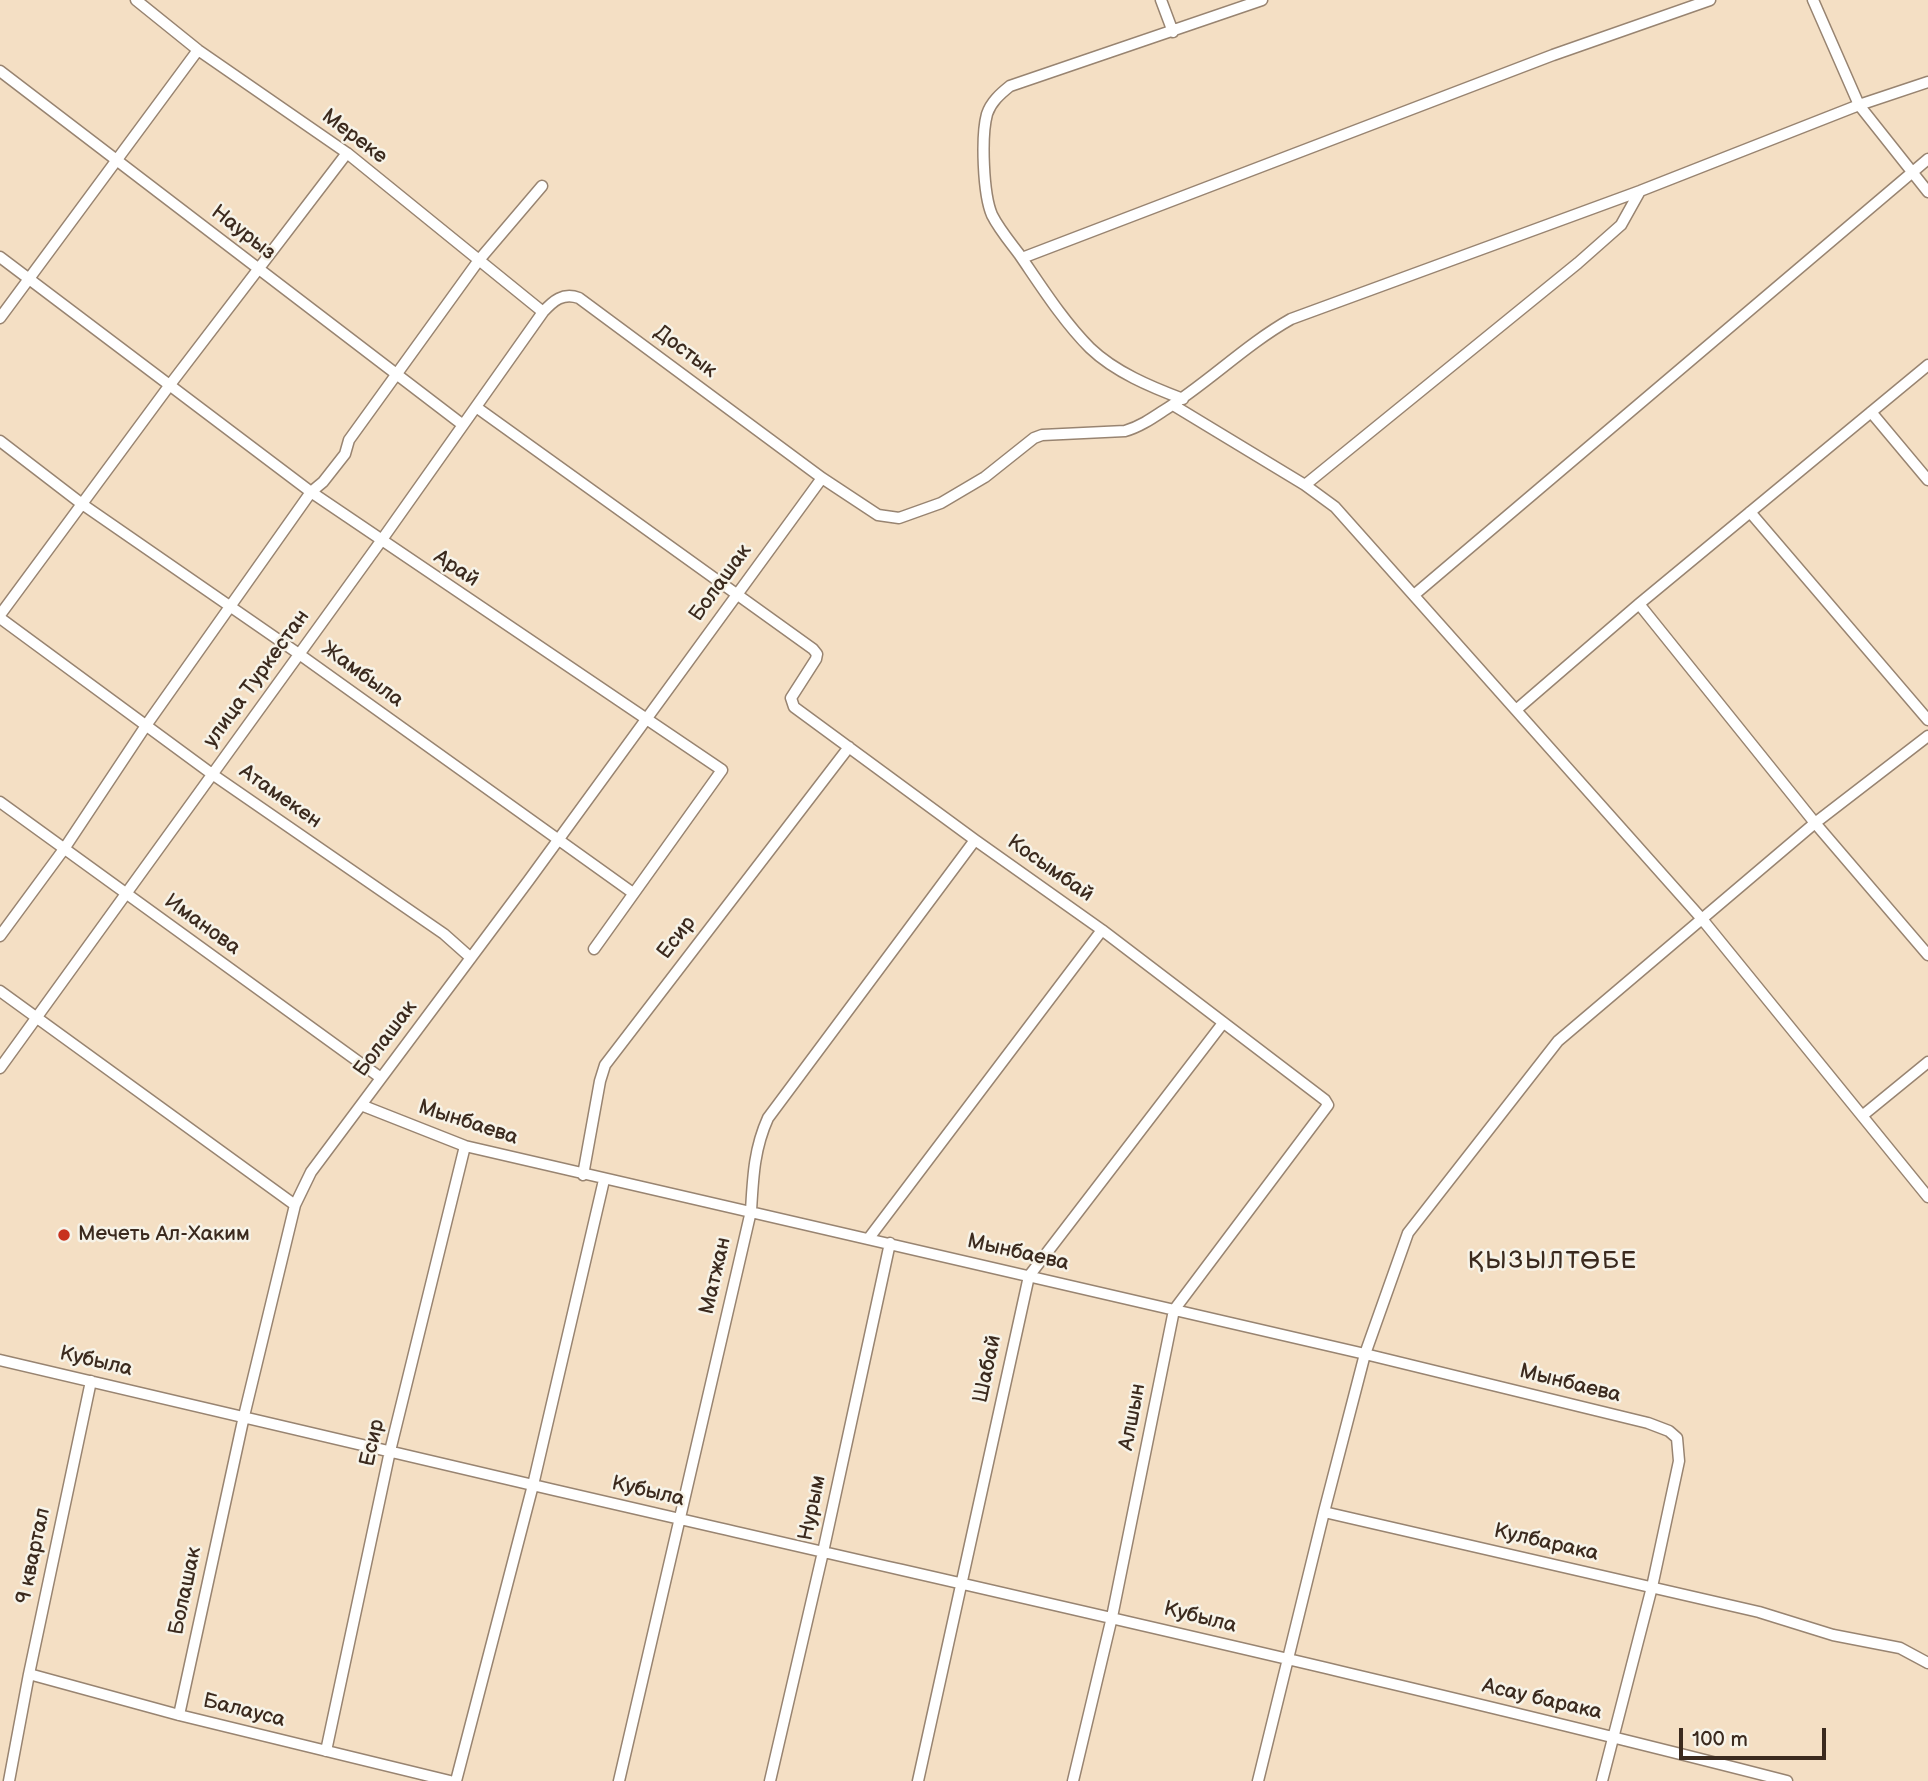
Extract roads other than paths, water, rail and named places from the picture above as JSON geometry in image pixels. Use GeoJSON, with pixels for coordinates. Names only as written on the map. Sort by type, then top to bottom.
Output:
{"type":"FeatureCollection","features":[{"type":"Feature","properties":{"kind":"street","name":"Мереке"},"geometry":{"type":"LineString","coordinates":[[136,0],[198,50],[347,153],[543,312]]}},
{"type":"Feature","properties":{"kind":"street"},"geometry":{"type":"LineString","coordinates":[[1161,0],[1173,32]]}},
{"type":"Feature","properties":{"kind":"street"},"geometry":{"type":"LineString","coordinates":[[1183,398],[1154,388],[1105,360],[1090,347],[1049,297],[993,216],[987,200],[985,127],[988,112],[998,95],[1010,86],[1262,0]]}},
{"type":"Feature","properties":{"kind":"street"},"geometry":{"type":"LineString","coordinates":[[1022,258],[1553,55],[1710,0]]}},
{"type":"Feature","properties":{"kind":"street"},"geometry":{"type":"LineString","coordinates":[[1813,0],[1859,106],[1928,192]]}},
{"type":"Feature","properties":{"kind":"street"},"geometry":{"type":"LineString","coordinates":[[0,318],[198,50]]}},
{"type":"Feature","properties":{"kind":"street","name":"Наурыз"},"geometry":{"type":"LineString","coordinates":[[0,71],[463,425]]}},
{"type":"Feature","properties":{"kind":"street","name":"Достык"},"geometry":{"type":"LineString","coordinates":[[543,312],[559,297],[572,295],[579,298],[870,511],[892,519],[899,518],[942,503],[974,484],[1034,438],[1042,435],[1125,431],[1136,428],[1183,398],[1272,330],[1291,320],[1928,82]]}},
{"type":"Feature","properties":{"kind":"street"},"geometry":{"type":"LineString","coordinates":[[0,616],[169,386],[347,153]]}},
{"type":"Feature","properties":{"kind":"street"},"geometry":{"type":"LineString","coordinates":[[1414,595],[1928,159]]}},
{"type":"Feature","properties":{"kind":"street"},"geometry":{"type":"LineString","coordinates":[[0,936],[64,849],[147,724],[311,492],[323,482],[345,454],[348,440],[395,373],[480,260],[542,186]]}},
{"type":"Feature","properties":{"kind":"street"},"geometry":{"type":"LineString","coordinates":[[1305,485],[1578,263],[1621,225],[1640,191]]}},
{"type":"Feature","properties":{"kind":"street","name":"Арай"},"geometry":{"type":"LineString","coordinates":[[0,257],[311,492],[722,770],[594,949]]}},
{"type":"Feature","properties":{"kind":"street","name":"улица Туркестан"},"geometry":{"type":"LineString","coordinates":[[0,1068],[543,312]]}},
{"type":"Feature","properties":{"kind":"street"},"geometry":{"type":"LineString","coordinates":[[1516,710],[1639,604],[1928,365]]}},
{"type":"Feature","properties":{"kind":"street"},"geometry":{"type":"LineString","coordinates":[[1173,405],[1305,485],[1335,507],[1702,919],[1928,1197]]}},
{"type":"Feature","properties":{"kind":"street"},"geometry":{"type":"LineString","coordinates":[[476,407],[737,594]]}},
{"type":"Feature","properties":{"kind":"street"},"geometry":{"type":"LineString","coordinates":[[1871,412],[1928,480]]}},
{"type":"Feature","properties":{"kind":"street","name":"Жамбыла"},"geometry":{"type":"LineString","coordinates":[[0,441],[82,504],[299,654],[633,893]]}},
{"type":"Feature","properties":{"kind":"street","name":"Болашак"},"geometry":{"type":"LineString","coordinates":[[179,1715],[244,1416],[295,1205],[311,1172],[822,478]]}},
{"type":"Feature","properties":{"kind":"street"},"geometry":{"type":"LineString","coordinates":[[1750,512],[1928,720]]}},
{"type":"Feature","properties":{"kind":"street","name":"Косымбай"},"geometry":{"type":"LineString","coordinates":[[737,594],[817,653],[791,703],[975,840],[1102,930],[1325,1100],[1328,1105]]}},
{"type":"Feature","properties":{"kind":"street"},"geometry":{"type":"LineString","coordinates":[[1639,604],[1815,823],[1928,955]]}},
{"type":"Feature","properties":{"kind":"street","name":"Атамекен"},"geometry":{"type":"LineString","coordinates":[[0,616],[212,774],[443,934],[471,958]]}},
{"type":"Feature","properties":{"kind":"street"},"geometry":{"type":"LineString","coordinates":[[1258,1781],[1365,1354],[1408,1233],[1558,1041],[1815,823],[1928,736]]}},
{"type":"Feature","properties":{"kind":"street","name":"Есир"},"geometry":{"type":"LineString","coordinates":[[583,1175],[605,1065],[849,747]]}},
{"type":"Feature","properties":{"kind":"street","name":"Иманова"},"geometry":{"type":"LineString","coordinates":[[0,803],[381,1078]]}},
{"type":"Feature","properties":{"kind":"street","name":"Матжан"},"geometry":{"type":"LineString","coordinates":[[619,1781],[751,1211],[753,1161],[758,1139],[768,1118],[975,840]]}},
{"type":"Feature","properties":{"kind":"street"},"geometry":{"type":"LineString","coordinates":[[869,1238],[1102,930]]}},
{"type":"Feature","properties":{"kind":"street"},"geometry":{"type":"LineString","coordinates":[[0,991],[295,1205]]}},
{"type":"Feature","properties":{"kind":"street","name":"Шабай"},"geometry":{"type":"LineString","coordinates":[[918,1781],[1029,1276],[1223,1023]]}},
{"type":"Feature","properties":{"kind":"street"},"geometry":{"type":"LineString","coordinates":[[1862,1116],[1928,1062]]}},
{"type":"Feature","properties":{"kind":"street","name":"Мынбаева"},"geometry":{"type":"LineString","coordinates":[[361,1105],[465,1146],[1365,1354],[1648,1423],[1669,1431],[1677,1438],[1679,1461],[1652,1587]]}},
{"type":"Feature","properties":{"kind":"street","name":"Алшын"},"geometry":{"type":"LineString","coordinates":[[1073,1781],[1112,1617],[1174,1310],[1328,1105]]}},
{"type":"Feature","properties":{"kind":"street","name":"Есир"},"geometry":{"type":"LineString","coordinates":[[326,1751],[390,1451],[465,1146]]}},
{"type":"Feature","properties":{"kind":"street"},"geometry":{"type":"LineString","coordinates":[[456,1781],[533,1485],[604,1180]]}},
{"type":"Feature","properties":{"kind":"street","name":"Нурым"},"geometry":{"type":"LineString","coordinates":[[770,1781],[890,1243]]}},
{"type":"Feature","properties":{"kind":"street","name":"Кубыла"},"geometry":{"type":"LineString","coordinates":[[0,1360],[1287,1659]]}},
{"type":"Feature","properties":{"kind":"street","name":"9 квартал"},"geometry":{"type":"LineString","coordinates":[[9,1781],[91,1381]]}},
{"type":"Feature","properties":{"kind":"street","name":"Кулбарака"},"geometry":{"type":"LineString","coordinates":[[1324,1512],[1759,1612],[1833,1635],[1900,1648],[1928,1663]]}},
{"type":"Feature","properties":{"kind":"street"},"geometry":{"type":"LineString","coordinates":[[1602,1781],[1652,1587]]}},
{"type":"Feature","properties":{"kind":"street","name":"Асау барака"},"geometry":{"type":"LineString","coordinates":[[1287,1659],[1614,1736],[1787,1781]]}},
{"type":"Feature","properties":{"kind":"street","name":"Балауса"},"geometry":{"type":"LineString","coordinates":[[29,1674],[179,1715],[450,1781]]}},
{"type":"Feature","properties":{"kind":"place","name":"Мечеть Ал-Хаким"},"geometry":{"type":"Point","coordinates":[64,1235]}},
{"type":"Feature","properties":{"kind":"district","name":"ҚЫЗЫЛТӨБЕ"},"geometry":{"type":"Point","coordinates":[1553,1262]}}]}
